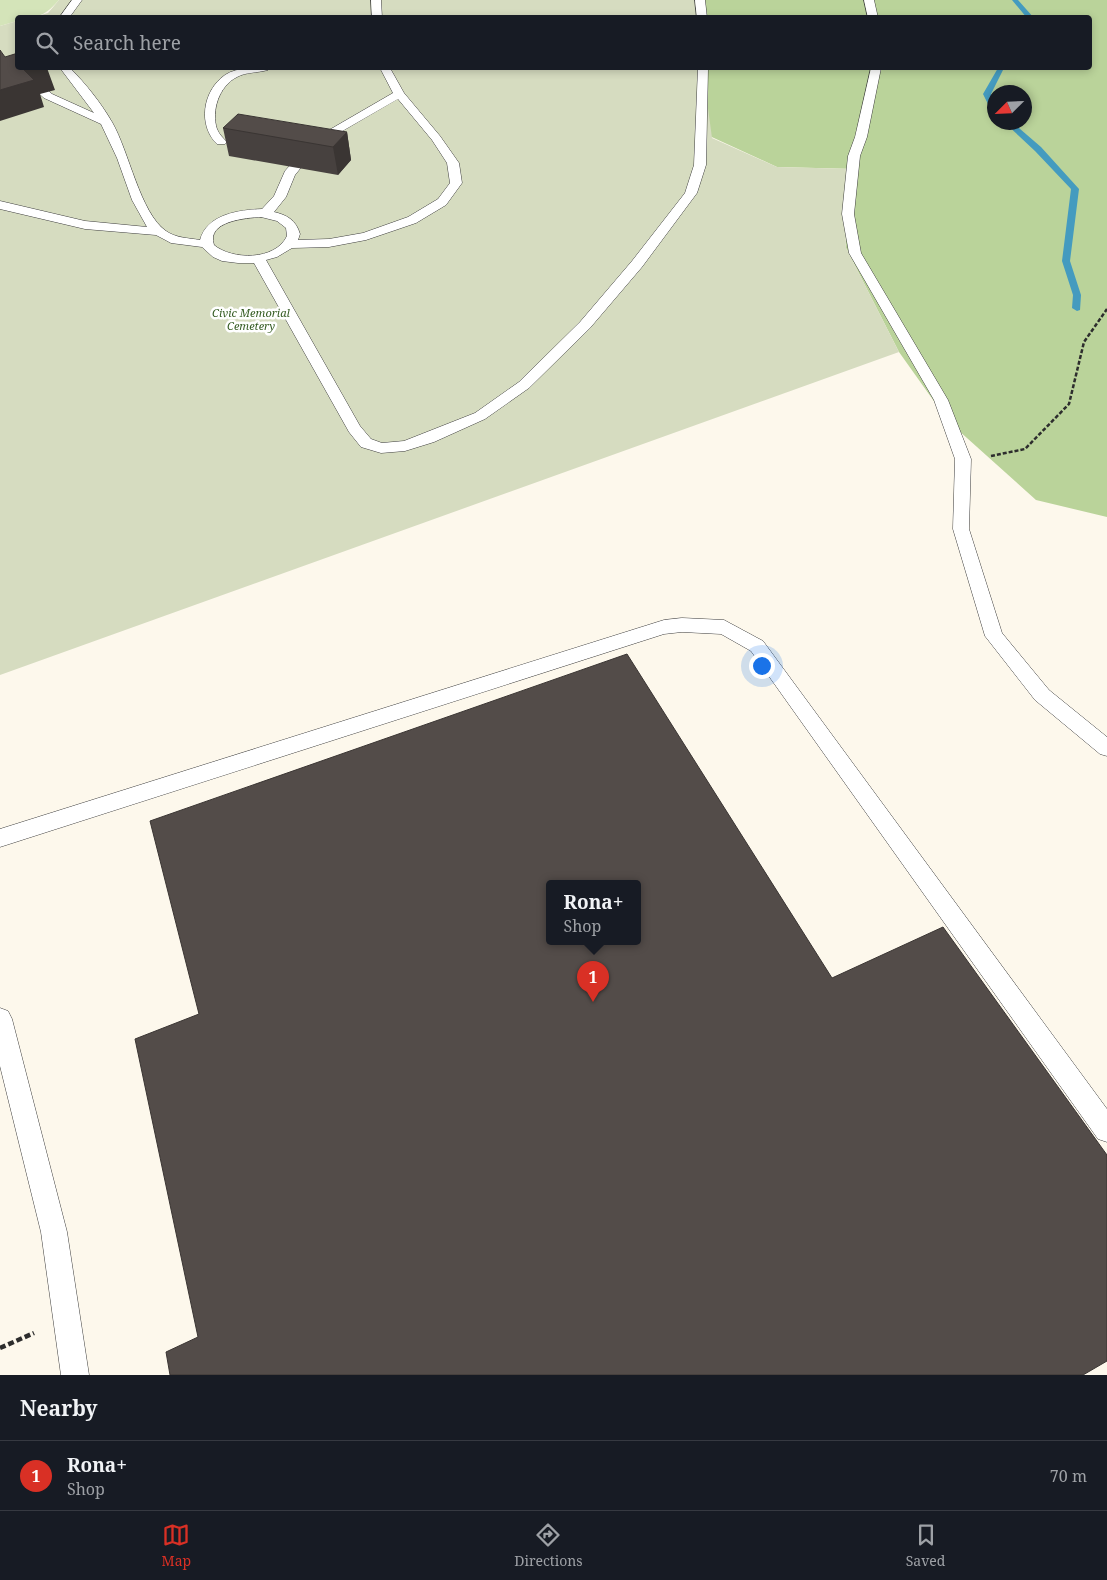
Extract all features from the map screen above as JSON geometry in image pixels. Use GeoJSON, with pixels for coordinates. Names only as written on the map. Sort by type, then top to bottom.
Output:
{"type":"FeatureCollection","features":[{"type":"Feature","properties":{"kind":"lane"},"geometry":{"type":"LineString","coordinates":[[66,15],[77,0]]}},
{"type":"Feature","properties":{"kind":"lane"},"geometry":{"type":"LineString","coordinates":[[376,0],[377,15]]}},
{"type":"Feature","properties":{"kind":"lane"},"geometry":{"type":"LineString","coordinates":[[700,0],[702,15]]}},
{"type":"Feature","properties":{"kind":"lane"},"geometry":{"type":"LineString","coordinates":[[869,0],[872,15]]}},
{"type":"Feature","properties":{"kind":"lane"},"geometry":{"type":"LineString","coordinates":[[26,70],[26,77],[48,96],[106,124]]}},
{"type":"Feature","properties":{"kind":"lane"},"geometry":{"type":"LineString","coordinates":[[67,70],[85,89],[119,148],[135,196],[143,213],[160,232],[174,240],[206,244]]}},
{"type":"Feature","properties":{"kind":"lane"},"geometry":{"type":"LineString","coordinates":[[221,142],[214,137],[209,125],[216,90],[225,80],[236,73],[253,70]]}},
{"type":"Feature","properties":{"kind":"lane"},"geometry":{"type":"LineString","coordinates":[[289,244],[329,243],[366,236],[412,220],[442,202],[456,183],[453,163],[436,138],[399,94],[386,70]]}},
{"type":"Feature","properties":{"kind":"lane"},"geometry":{"type":"LineString","coordinates":[[258,258],[354,429],[366,443],[381,448],[405,446],[429,438],[480,416],[524,385],[592,317],[637,264],[691,193],[700,165],[703,70]]}},
{"type":"Feature","properties":{"kind":"lane"},"geometry":{"type":"LineString","coordinates":[[876,70],[861,137],[854,156],[848,214],[855,253],[940,400],[963,459],[961,529],[994,636],[1042,695],[1107,748]]}},
{"type":"Feature","properties":{"kind":"lane"},"geometry":{"type":"LineString","coordinates":[[265,214],[280,197],[289,174],[312,148],[328,135],[399,94]]}},
{"type":"Feature","properties":{"kind":"lane"},"geometry":{"type":"LineString","coordinates":[[0,206],[85,225],[160,232]]}},
{"type":"Feature","properties":{"kind":"lane"},"geometry":{"type":"LineString","coordinates":[[265,214],[278,216],[292,226],[294,234],[289,244],[276,253],[241,260],[224,257],[211,251],[206,244],[207,235],[210,230],[222,221],[241,215],[265,214]]}},
{"type":"Feature","properties":{"kind":"lane"},"geometry":{"type":"LineString","coordinates":[[0,838],[664,627],[682,625],[724,627],[757,646],[1107,1130]]}},
{"type":"Feature","properties":{"kind":"lane"},"geometry":{"type":"LineString","coordinates":[[0,1018],[54,1232],[75,1375]]}},
{"type":"Feature","properties":{"kind":"path"},"geometry":{"type":"LineString","coordinates":[[963,459],[982,458],[1025,449],[1069,404],[1084,342],[1107,309]]}},
{"type":"Feature","properties":{"kind":"green space"},"geometry":{"type":"Polygon","coordinates":[[[0,0],[59,0],[41,15],[15,15],[15,22],[0,26],[0,0]]]}},
{"type":"Feature","properties":{"kind":"green space"},"geometry":{"type":"Polygon","coordinates":[[[59,0],[702,0],[703,15],[41,15],[48,13],[59,0]]]}},
{"type":"Feature","properties":{"kind":"green space"},"geometry":{"type":"Polygon","coordinates":[[[702,0],[1107,0],[1107,517],[1036,500],[948,421],[899,352],[846,248],[844,193],[855,169],[777,167],[703,133],[704,70],[1092,70],[1092,15],[703,15],[702,0]]]}},
{"type":"Feature","properties":{"kind":"green space","name":"Civic Memorial Cemetery"},"geometry":{"type":"Polygon","coordinates":[[[15,22],[15,70],[704,70],[712,138],[777,167],[855,169],[844,193],[846,248],[899,352],[0,675],[0,26],[15,22]]]}},
{"type":"Feature","properties":{"kind":"building"},"geometry":{"type":"Polygon","coordinates":[[[0,50],[5,57],[15,54],[15,70],[24,70],[34,80],[0,90],[0,50]]]}},
{"type":"Feature","properties":{"kind":"building"},"geometry":{"type":"Polygon","coordinates":[[[238,114],[347,132],[333,147],[223,128],[238,114]]]}},
{"type":"Feature","properties":{"kind":"building"},"geometry":{"type":"Polygon","coordinates":[[[627,654],[832,978],[943,927],[1107,1155],[1107,1361],[1083,1375],[170,1375],[166,1352],[198,1337],[135,1039],[199,1014],[150,821],[627,654]]]}},
{"type":"Feature","properties":{"kind":"waterway"},"geometry":{"type":"LineString","coordinates":[[1015,0],[1028,15]]}},
{"type":"Feature","properties":{"kind":"waterway"},"geometry":{"type":"LineString","coordinates":[[992,85],[1000,70]]}},
{"type":"Feature","properties":{"kind":"waterway"},"geometry":{"type":"LineString","coordinates":[[1016,130],[1038,149],[1075,189],[1066,261],[1077,295],[1077,308]]}},
{"type":"Feature","properties":{"kind":"place","name":"Rona+"},"geometry":{"type":"Point","coordinates":[593,1002]}}]}
